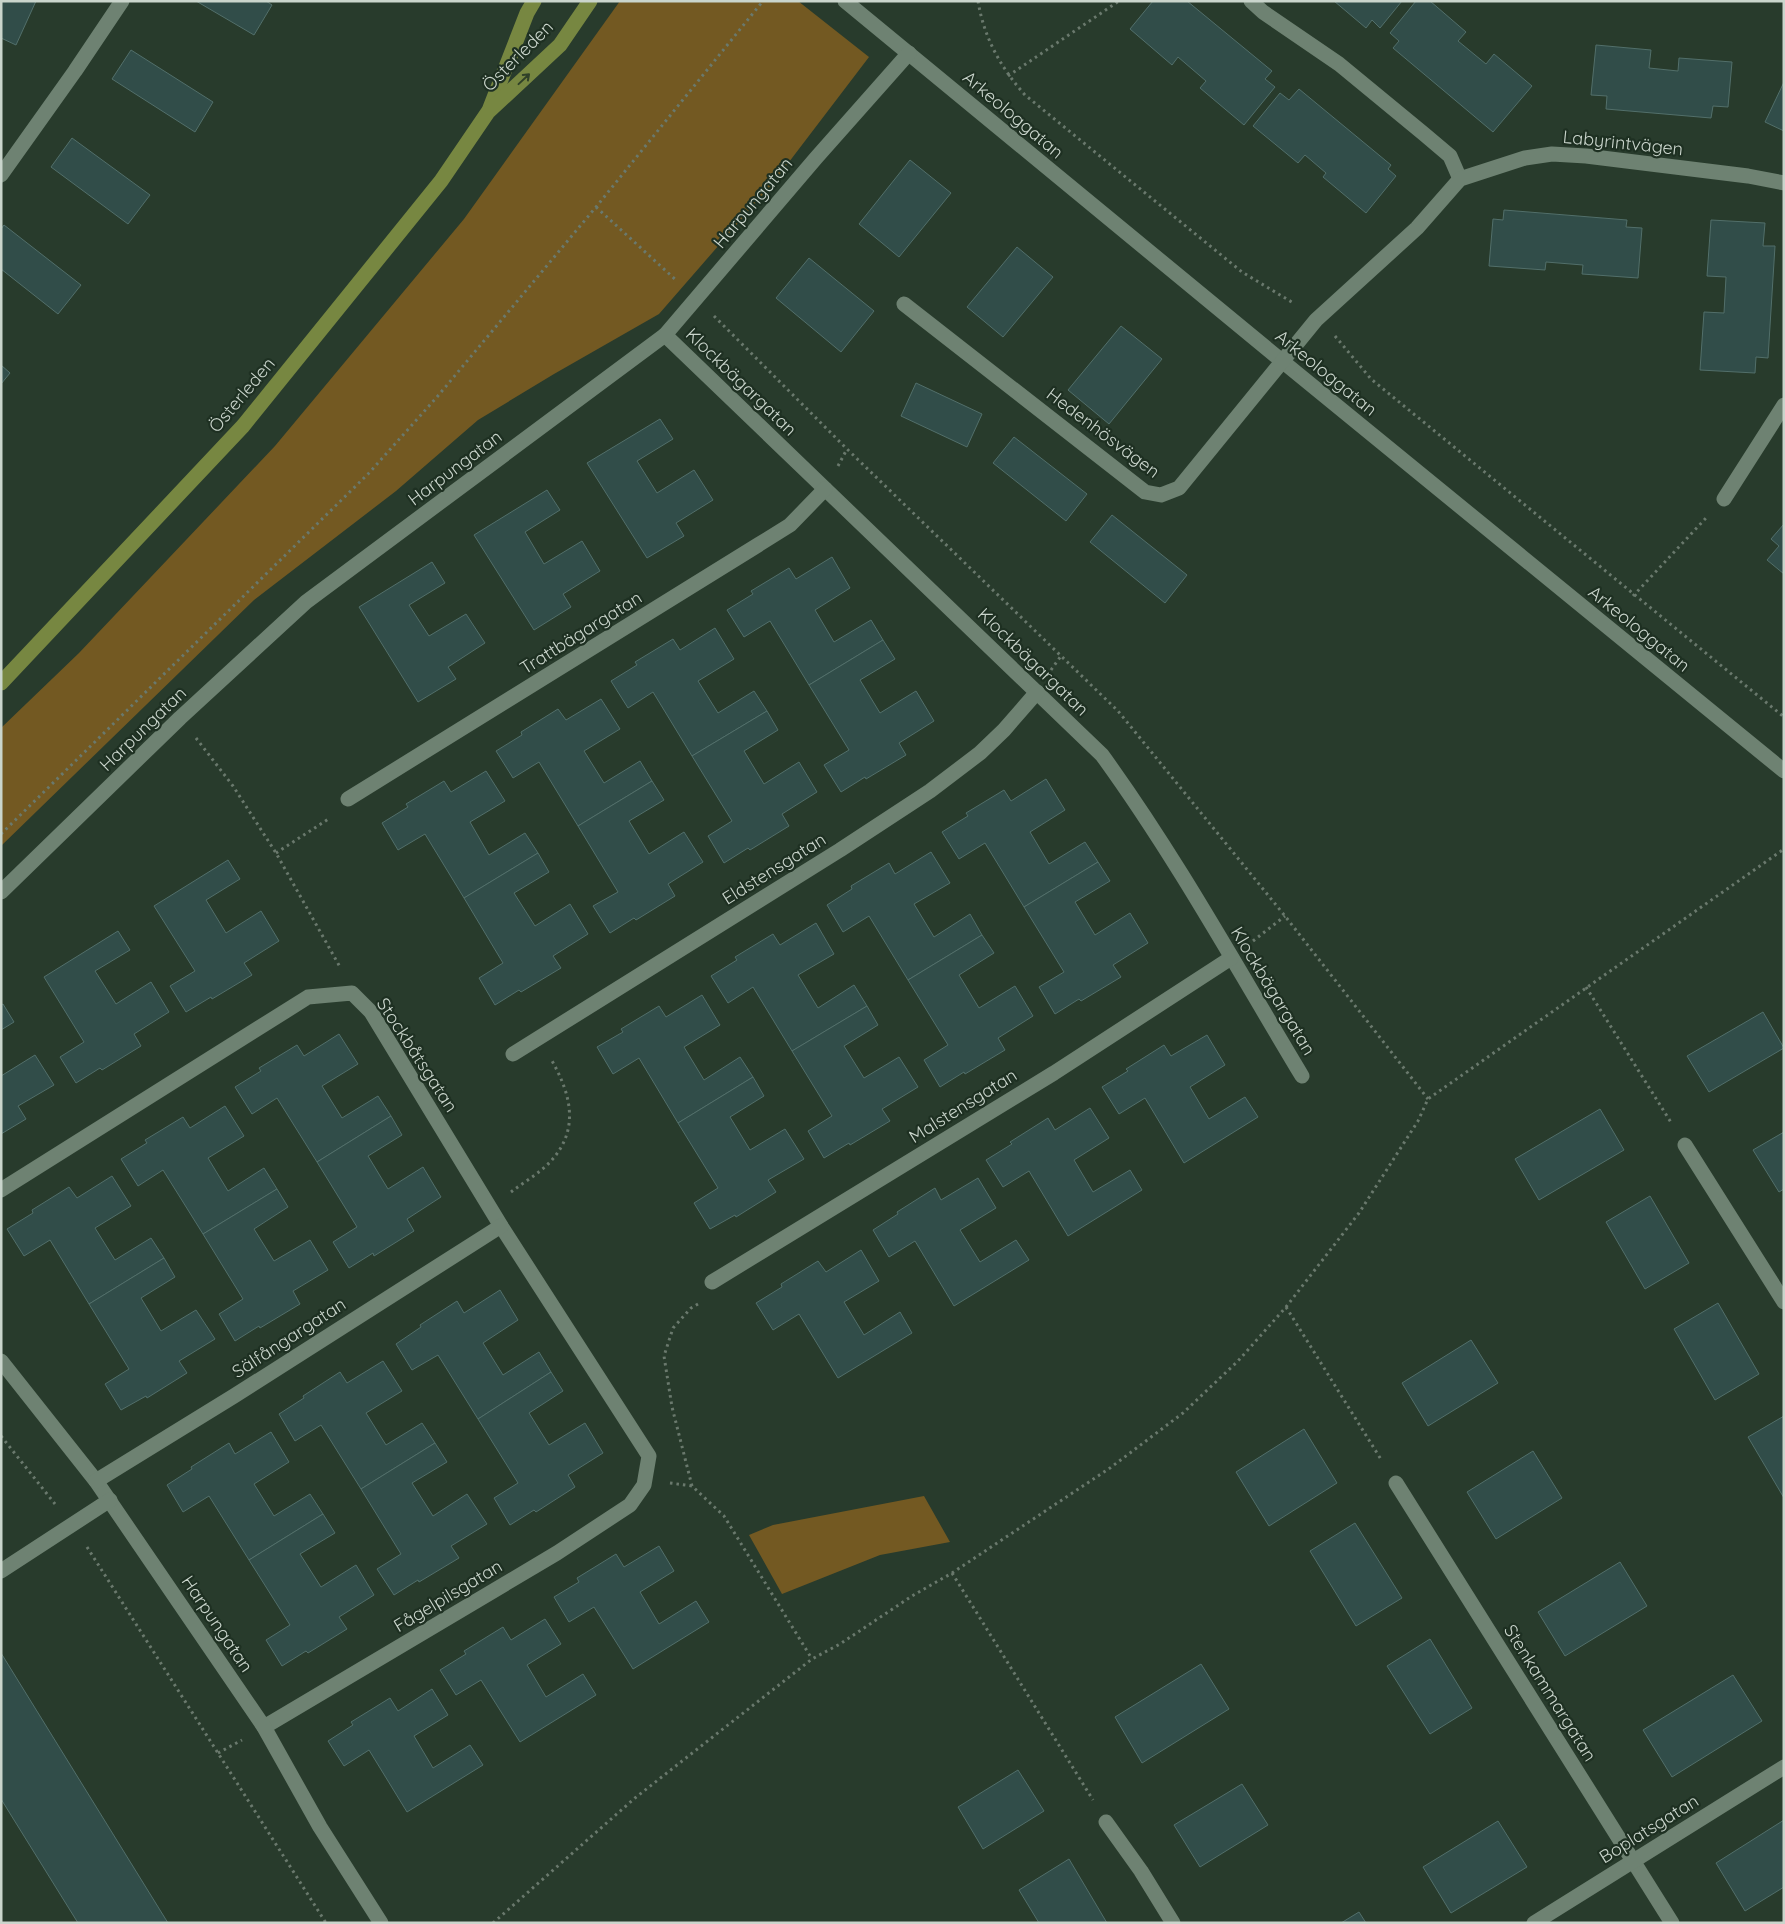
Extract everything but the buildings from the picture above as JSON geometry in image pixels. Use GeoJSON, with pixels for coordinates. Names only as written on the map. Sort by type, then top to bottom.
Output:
{"type":"FeatureCollection","features":[{"type":"Feature","properties":{"kind":"main road","name":"Österleden"},"geometry":{"type":"LineString","coordinates":[[488,112],[526,13],[534,1]]}},
{"type":"Feature","properties":{"kind":"main road","name":"Österleden"},"geometry":{"type":"LineString","coordinates":[[1,683],[243,426],[441,180],[488,112],[560,45],[590,1]]}},
{"type":"Feature","properties":{"kind":"street"},"geometry":{"type":"LineString","coordinates":[[1,175],[76,71],[122,1]]}},
{"type":"Feature","properties":{"kind":"street","name":"Arkeologgatan"},"geometry":{"type":"LineString","coordinates":[[845,1],[1784,771]]}},
{"type":"Feature","properties":{"kind":"street"},"geometry":{"type":"LineString","coordinates":[[1251,1],[1263,12],[1339,64],[1450,156],[1460,179],[1417,228],[1316,320],[1282,361]]}},
{"type":"Feature","properties":{"kind":"street","name":"Harpungatan"},"geometry":{"type":"LineString","coordinates":[[1,892],[180,718],[306,602],[665,335],[816,158],[909,53]]}},
{"type":"Feature","properties":{"kind":"street","name":"Labyrintvägen"},"geometry":{"type":"LineString","coordinates":[[1460,179],[1525,158],[1552,154],[1586,156],[1748,176],[1784,183]]}},
{"type":"Feature","properties":{"kind":"street","name":"Hedenhösvägen"},"geometry":{"type":"LineString","coordinates":[[904,304],[1145,492],[1161,495],[1179,488],[1282,361]]}},
{"type":"Feature","properties":{"kind":"street","name":"Klockbägargatan"},"geometry":{"type":"LineString","coordinates":[[665,335],[1102,755],[1139,806],[1178,867],[1302,1076]]}},
{"type":"Feature","properties":{"kind":"street"},"geometry":{"type":"LineString","coordinates":[[1724,499],[1784,405]]}},
{"type":"Feature","properties":{"kind":"street","name":"Trattbägargatan"},"geometry":{"type":"LineString","coordinates":[[348,798],[758,546],[790,525],[825,489]]}},
{"type":"Feature","properties":{"kind":"street","name":"Eldstensgatan"},"geometry":{"type":"LineString","coordinates":[[513,1054],[930,791],[980,753],[1004,730],[1037,692]]}},
{"type":"Feature","properties":{"kind":"street","name":"Malstensgatan"},"geometry":{"type":"LineString","coordinates":[[712,1282],[1046,1078],[1231,958]]}},
{"type":"Feature","properties":{"kind":"street","name":"Stockbåtsgatan"},"geometry":{"type":"LineString","coordinates":[[1,1190],[308,997],[352,992],[371,1012],[501,1226],[648,1456],[643,1487]]}},
{"type":"Feature","properties":{"kind":"street"},"geometry":{"type":"LineString","coordinates":[[1685,1145],[1784,1302]]}},
{"type":"Feature","properties":{"kind":"street","name":"Sälfångargatan"},"geometry":{"type":"LineString","coordinates":[[96,1481],[234,1396],[501,1226]]}},
{"type":"Feature","properties":{"kind":"street","name":"Harpungatan"},"geometry":{"type":"LineString","coordinates":[[1,1361],[110,1500],[264,1727],[320,1827],[381,1923]]}},
{"type":"Feature","properties":{"kind":"street","name":"Stenkammargatan"},"geometry":{"type":"LineString","coordinates":[[1396,1483],[1672,1923]]}},
{"type":"Feature","properties":{"kind":"street","name":"Fågelpilsgatan"},"geometry":{"type":"LineString","coordinates":[[264,1727],[558,1553],[630,1505],[643,1487]]}},
{"type":"Feature","properties":{"kind":"street"},"geometry":{"type":"LineString","coordinates":[[1,1571],[110,1500]]}},
{"type":"Feature","properties":{"kind":"street","name":"Boplatsgatan"},"geometry":{"type":"LineString","coordinates":[[1534,1923],[1784,1767]]}},
{"type":"Feature","properties":{"kind":"street"},"geometry":{"type":"LineString","coordinates":[[1106,1822],[1141,1871],[1173,1923]]}},
{"type":"Feature","properties":{"kind":"path"},"geometry":{"type":"LineString","coordinates":[[1,834],[369,473],[437,397],[596,207],[763,1]]}},
{"type":"Feature","properties":{"kind":"path"},"geometry":{"type":"LineString","coordinates":[[978,1],[980,16],[992,48],[1008,76],[1119,1]]}},
{"type":"Feature","properties":{"kind":"path"},"geometry":{"type":"LineString","coordinates":[[596,207],[696,298],[847,449],[1118,711],[1285,916],[1428,1099]]}},
{"type":"Feature","properties":{"kind":"path"},"geometry":{"type":"LineString","coordinates":[[1724,499],[1634,596],[1784,717]]}},
{"type":"Feature","properties":{"kind":"path"},"geometry":{"type":"LineString","coordinates":[[180,718],[233,786],[276,853],[352,992]]}},
{"type":"Feature","properties":{"kind":"path"},"geometry":{"type":"LineString","coordinates":[[276,853],[352,804],[348,798]]}},
{"type":"Feature","properties":{"kind":"path"},"geometry":{"type":"LineString","coordinates":[[493,1923],[635,1798],[812,1659],[840,1644],[912,1596],[952,1573],[1110,1468],[1183,1413],[1238,1362],[1286,1307],[1359,1213],[1418,1121],[1428,1099],[1784,849]]}},
{"type":"Feature","properties":{"kind":"path"},"geometry":{"type":"LineString","coordinates":[[1231,958],[1285,916]]}},
{"type":"Feature","properties":{"kind":"path"},"geometry":{"type":"LineString","coordinates":[[1586,987],[1685,1145]]}},
{"type":"Feature","properties":{"kind":"path"},"geometry":{"type":"LineString","coordinates":[[501,1226],[502,1199],[549,1163],[564,1145],[568,1130],[570,1109],[562,1078],[538,1038]]}},
{"type":"Feature","properties":{"kind":"path"},"geometry":{"type":"LineString","coordinates":[[712,1282],[718,1294],[691,1308],[673,1328],[664,1356],[672,1407],[692,1486],[724,1516],[812,1659]]}},
{"type":"Feature","properties":{"kind":"path"},"geometry":{"type":"LineString","coordinates":[[1286,1307],[1396,1483]]}},
{"type":"Feature","properties":{"kind":"path"},"geometry":{"type":"LineString","coordinates":[[1,1436],[92,1554],[326,1923]]}},
{"type":"Feature","properties":{"kind":"path"},"geometry":{"type":"LineString","coordinates":[[952,1573],[1106,1822]]}},
{"type":"Feature","properties":{"kind":"shaded area"},"geometry":{"type":"Polygon","coordinates":[[[620,1],[798,1],[869,57],[773,183],[659,314],[478,420],[396,491],[254,600],[1,846],[1,728],[79,653],[275,446],[464,219],[620,1]]]}},
{"type":"Feature","properties":{"kind":"shaded area"},"geometry":{"type":"Polygon","coordinates":[[[924,1496],[950,1542],[880,1555],[782,1594],[749,1535],[773,1525],[924,1496]]]}}]}
